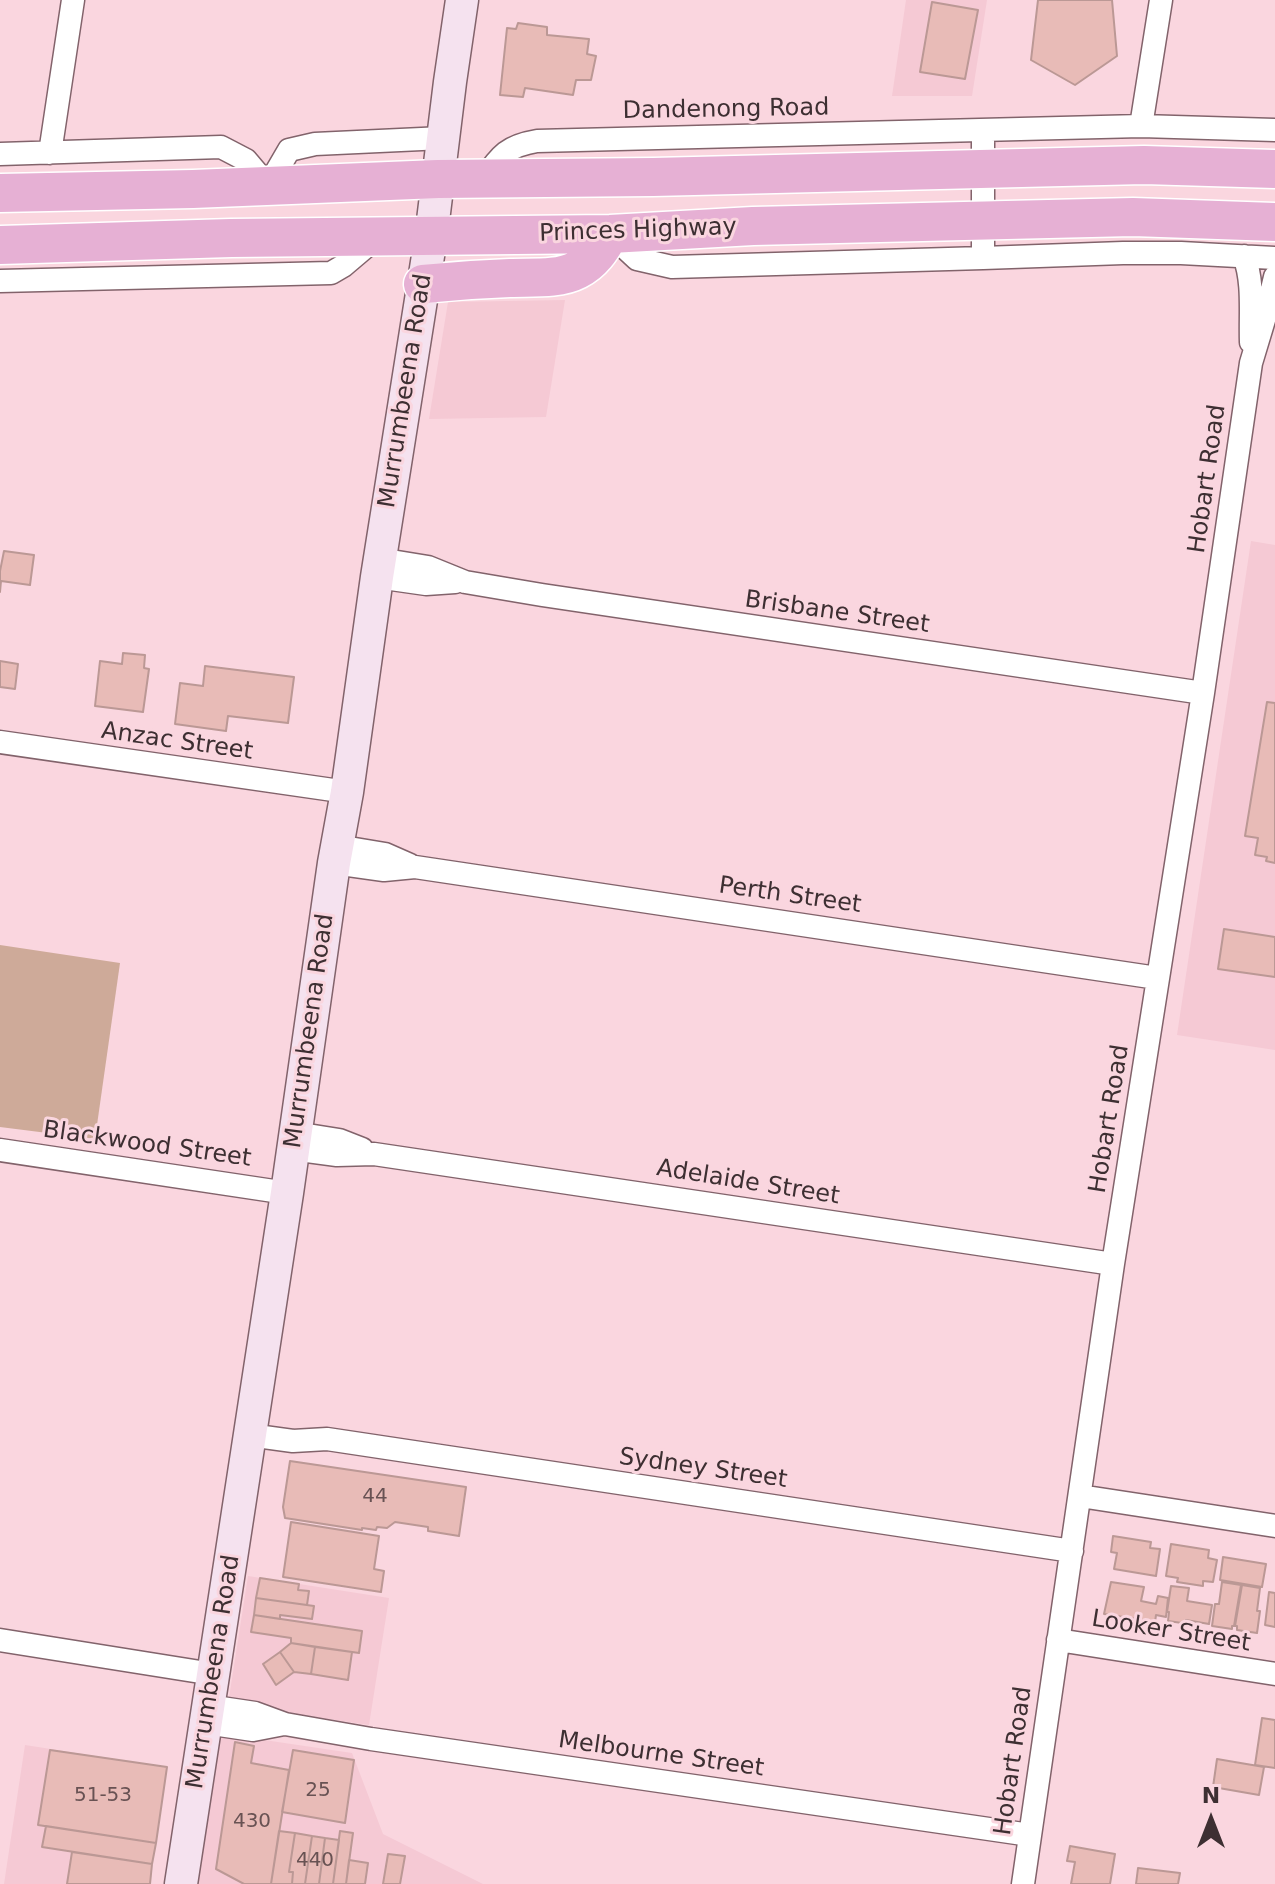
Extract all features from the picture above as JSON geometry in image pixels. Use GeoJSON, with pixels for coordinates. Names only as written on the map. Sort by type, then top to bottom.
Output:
{"type":"FeatureCollection","features":[{"type":"Feature","properties":{"kind":"highway"},"geometry":{"type":"LineString","coordinates":[[0,193],[485,178],[667,177],[1178,165],[1275,169]]}},
{"type":"Feature","properties":{"kind":"highway","name":"Princes Highway"},"geometry":{"type":"LineString","coordinates":[[0,245],[231,238],[610,234],[753,226],[1133,217],[1275,222]]}},
{"type":"Feature","properties":{"kind":"highway"},"geometry":{"type":"LineString","coordinates":[[423,284],[574,273],[600,252],[610,234]]}},
{"type":"Feature","properties":{"kind":"main road","name":"Murrumbeena Road"},"geometry":{"type":"LineString","coordinates":[[181,1884],[287,1193],[378,568],[431,237],[462,0]]}},
{"type":"Feature","properties":{"kind":"street"},"geometry":{"type":"LineString","coordinates":[[50,153],[73,0]]}},
{"type":"Feature","properties":{"kind":"street"},"geometry":{"type":"LineString","coordinates":[[1141,126],[1161,0]]}},
{"type":"Feature","properties":{"kind":"street","name":"Dandenong Road"},"geometry":{"type":"LineString","coordinates":[[485,178],[501,155],[522,143],[537,141],[1141,126],[1275,130]]}},
{"type":"Feature","properties":{"kind":"street"},"geometry":{"type":"LineString","coordinates":[[983,131],[983,258]]}},
{"type":"Feature","properties":{"kind":"street"},"geometry":{"type":"LineString","coordinates":[[0,154],[221,147],[246,160],[268,186],[289,150],[315,144],[443,138]]}},
{"type":"Feature","properties":{"kind":"street"},"geometry":{"type":"LineString","coordinates":[[610,234],[637,259],[672,267],[1123,253],[1275,258]]}},
{"type":"Feature","properties":{"kind":"street"},"geometry":{"type":"LineString","coordinates":[[0,281],[331,273],[377,237]]}},
{"type":"Feature","properties":{"kind":"street"},"geometry":{"type":"LineString","coordinates":[[52,244],[72,279]]}},
{"type":"Feature","properties":{"kind":"street","name":"Hobart Road"},"geometry":{"type":"LineString","coordinates":[[1023,1884],[1113,1264],[1203,693],[1251,363],[1251,286],[1244,256]]}},
{"type":"Feature","properties":{"kind":"street","name":"Hobart Road"},"geometry":{"type":"LineString","coordinates":[[1251,363],[1275,277]]}},
{"type":"Feature","properties":{"kind":"street","name":"Brisbane Street"},"geometry":{"type":"LineString","coordinates":[[378,568],[426,584],[465,582],[1203,693]]}},
{"type":"Feature","properties":{"kind":"street","name":"Anzac Street"},"geometry":{"type":"LineString","coordinates":[[0,742],[347,792]]}},
{"type":"Feature","properties":{"kind":"street","name":"Perth Street"},"geometry":{"type":"LineString","coordinates":[[336,855],[384,870],[415,867],[1157,978]]}},
{"type":"Feature","properties":{"kind":"street","name":"Adelaide Street"},"geometry":{"type":"LineString","coordinates":[[294,1141],[337,1155],[374,1154],[1113,1264]]}},
{"type":"Feature","properties":{"kind":"street","name":"Blackwood Street"},"geometry":{"type":"LineString","coordinates":[[0,1150],[287,1193]]}},
{"type":"Feature","properties":{"kind":"street","name":"Sydney Street"},"geometry":{"type":"LineString","coordinates":[[250,1427],[293,1441],[327,1439],[1072,1551]]}},
{"type":"Feature","properties":{"kind":"street"},"geometry":{"type":"LineString","coordinates":[[1080,1496],[1275,1526]]}},
{"type":"Feature","properties":{"kind":"street"},"geometry":{"type":"LineString","coordinates":[[0,1640],[213,1674]]}},
{"type":"Feature","properties":{"kind":"street","name":"Looker Street"},"geometry":{"type":"LineString","coordinates":[[1058,1640],[1275,1674]]}},
{"type":"Feature","properties":{"kind":"street","name":"Melbourne Street"},"geometry":{"type":"LineString","coordinates":[[207,1715],[255,1713],[285,1724],[371,1739],[1030,1835]]}},
{"type":"Feature","properties":{"kind":"shaded area"},"geometry":{"type":"Polygon","coordinates":[[[906,0],[987,0],[972,96],[892,96],[906,0]]]}},
{"type":"Feature","properties":{"kind":"shaded area"},"geometry":{"type":"Polygon","coordinates":[[[565,300],[546,417],[429,419],[448,302],[565,300]]]}},
{"type":"Feature","properties":{"kind":"shaded area"},"geometry":{"type":"Polygon","coordinates":[[[1251,541],[1275,545],[1275,1050],[1177,1035],[1251,541]]]}},
{"type":"Feature","properties":{"kind":"shaded area"},"geometry":{"type":"Polygon","coordinates":[[[0,945],[120,963],[95,1139],[0,1127],[0,945]]]}},
{"type":"Feature","properties":{"kind":"shaded area"},"geometry":{"type":"Polygon","coordinates":[[[248,1576],[389,1598],[369,1725],[228,1704],[248,1576]]]}},
{"type":"Feature","properties":{"kind":"shaded area"},"geometry":{"type":"Polygon","coordinates":[[[217,1733],[352,1753],[383,1834],[483,1884],[196,1884],[217,1733]]]}},
{"type":"Feature","properties":{"kind":"shaded area"},"geometry":{"type":"Polygon","coordinates":[[[25,1745],[167,1767],[150,1884],[4,1884],[25,1745]]]}},
{"type":"Feature","properties":{"kind":"building"},"geometry":{"type":"Polygon","coordinates":[[[1038,0],[1112,0],[1117,56],[1075,85],[1031,60],[1038,0]]]}},
{"type":"Feature","properties":{"kind":"building"},"geometry":{"type":"Polygon","coordinates":[[[932,2],[978,10],[965,79],[920,72],[932,2]]]}},
{"type":"Feature","properties":{"kind":"building"},"geometry":{"type":"Polygon","coordinates":[[[518,23],[547,27],[547,35],[589,39],[587,54],[596,56],[591,80],[576,80],[573,95],[525,88],[523,97],[500,95],[507,28],[516,29],[518,23]]]}},
{"type":"Feature","properties":{"kind":"building"},"geometry":{"type":"Polygon","coordinates":[[[4,551],[34,555],[30,585],[1,581],[0,592],[0,571],[4,551]]]}},
{"type":"Feature","properties":{"kind":"building"},"geometry":{"type":"Polygon","coordinates":[[[123,653],[145,655],[144,668],[149,669],[143,712],[95,706],[100,661],[122,664],[123,653]]]}},
{"type":"Feature","properties":{"kind":"building"},"geometry":{"type":"Polygon","coordinates":[[[0,661],[18,664],[15,689],[0,687],[0,661]]]}},
{"type":"Feature","properties":{"kind":"building"},"geometry":{"type":"Polygon","coordinates":[[[205,666],[294,677],[288,723],[228,716],[226,731],[175,724],[180,683],[203,686],[205,666]]]}},
{"type":"Feature","properties":{"kind":"building"},"geometry":{"type":"Polygon","coordinates":[[[1267,702],[1275,703],[1275,863],[1266,861],[1267,857],[1255,855],[1258,838],[1245,836],[1267,702]]]}},
{"type":"Feature","properties":{"kind":"building"},"geometry":{"type":"Polygon","coordinates":[[[1224,929],[1275,937],[1275,977],[1218,969],[1224,929]]]}},
{"type":"Feature","properties":{"kind":"building"},"geometry":{"type":"Polygon","coordinates":[[[290,1461],[466,1487],[459,1536],[395,1522],[387,1528],[362,1530],[285,1518],[283,1507],[290,1461]]]}},
{"type":"Feature","properties":{"kind":"building"},"geometry":{"type":"Polygon","coordinates":[[[291,1522],[379,1536],[374,1569],[384,1571],[381,1592],[283,1577],[291,1522]]]}},
{"type":"Feature","properties":{"kind":"building"},"geometry":{"type":"Polygon","coordinates":[[[1113,1536],[1151,1542],[1150,1548],[1160,1549],[1156,1576],[1114,1569],[1117,1553],[1111,1552],[1113,1536]]]}},
{"type":"Feature","properties":{"kind":"building"},"geometry":{"type":"Polygon","coordinates":[[[1171,1544],[1209,1550],[1208,1558],[1217,1560],[1213,1582],[1203,1581],[1203,1586],[1177,1582],[1178,1578],[1166,1576],[1171,1544]]]}},
{"type":"Feature","properties":{"kind":"building"},"geometry":{"type":"Polygon","coordinates":[[[1223,1557],[1266,1564],[1262,1587],[1220,1580],[1223,1557]]]}},
{"type":"Feature","properties":{"kind":"building"},"geometry":{"type":"Polygon","coordinates":[[[260,1578],[299,1584],[298,1590],[309,1591],[307,1605],[256,1598],[260,1578]]]}},
{"type":"Feature","properties":{"kind":"building"},"geometry":{"type":"Polygon","coordinates":[[[1111,1582],[1144,1587],[1141,1601],[1156,1604],[1158,1596],[1168,1598],[1166,1617],[1156,1615],[1155,1622],[1104,1614],[1111,1582]]]}},
{"type":"Feature","properties":{"kind":"building"},"geometry":{"type":"Polygon","coordinates":[[[1222,1582],[1241,1585],[1232,1629],[1212,1626],[1222,1582]]]}},
{"type":"Feature","properties":{"kind":"building"},"geometry":{"type":"Polygon","coordinates":[[[1242,1585],[1260,1588],[1257,1633],[1237,1630],[1235,1626],[1242,1585]]]}},
{"type":"Feature","properties":{"kind":"building"},"geometry":{"type":"Polygon","coordinates":[[[1171,1586],[1189,1588],[1187,1601],[1212,1605],[1209,1624],[1168,1621],[1171,1586]]]}},
{"type":"Feature","properties":{"kind":"building"},"geometry":{"type":"Polygon","coordinates":[[[1269,1592],[1275,1593],[1275,1627],[1265,1625],[1269,1592]]]}},
{"type":"Feature","properties":{"kind":"building"},"geometry":{"type":"Polygon","coordinates":[[[256,1598],[314,1606],[312,1619],[254,1615],[256,1598]]]}},
{"type":"Feature","properties":{"kind":"building"},"geometry":{"type":"Polygon","coordinates":[[[254,1615],[362,1631],[359,1653],[291,1643],[291,1638],[251,1632],[254,1615]]]}},
{"type":"Feature","properties":{"kind":"building"},"geometry":{"type":"Polygon","coordinates":[[[291,1643],[315,1647],[311,1674],[294,1672],[280,1652],[291,1643]]]}},
{"type":"Feature","properties":{"kind":"building"},"geometry":{"type":"Polygon","coordinates":[[[315,1647],[352,1652],[348,1680],[311,1674],[315,1647]]]}},
{"type":"Feature","properties":{"kind":"building"},"geometry":{"type":"Polygon","coordinates":[[[280,1652],[294,1672],[276,1685],[263,1664],[280,1652]]]}},
{"type":"Feature","properties":{"kind":"building"},"geometry":{"type":"Polygon","coordinates":[[[1262,1718],[1275,1720],[1275,1768],[1255,1765],[1262,1718]]]}},
{"type":"Feature","properties":{"kind":"building"},"geometry":{"type":"Polygon","coordinates":[[[235,1742],[254,1746],[251,1763],[289,1770],[271,1884],[244,1884],[216,1869],[235,1742]]]}},
{"type":"Feature","properties":{"kind":"building"},"geometry":{"type":"Polygon","coordinates":[[[50,1750],[167,1767],[156,1843],[38,1825],[50,1750]]]}},
{"type":"Feature","properties":{"kind":"building"},"geometry":{"type":"Polygon","coordinates":[[[293,1750],[354,1760],[345,1823],[282,1812],[293,1750]]]}},
{"type":"Feature","properties":{"kind":"building"},"geometry":{"type":"Polygon","coordinates":[[[1217,1759],[1264,1767],[1259,1795],[1213,1787],[1217,1759]]]}},
{"type":"Feature","properties":{"kind":"building"},"geometry":{"type":"Polygon","coordinates":[[[46,1826],[156,1843],[152,1864],[42,1847],[46,1826]]]}},
{"type":"Feature","properties":{"kind":"building"},"geometry":{"type":"Polygon","coordinates":[[[279,1831],[295,1833],[289,1872],[293,1872],[292,1884],[271,1884],[279,1831]]]}},
{"type":"Feature","properties":{"kind":"building"},"geometry":{"type":"Polygon","coordinates":[[[340,1831],[353,1833],[346,1884],[333,1884],[340,1831]]]}},
{"type":"Feature","properties":{"kind":"building"},"geometry":{"type":"Polygon","coordinates":[[[295,1833],[312,1836],[305,1884],[292,1884],[293,1872],[289,1872],[295,1833]]]}},
{"type":"Feature","properties":{"kind":"building"},"geometry":{"type":"Polygon","coordinates":[[[312,1836],[325,1838],[319,1884],[305,1884],[312,1836]]]}},
{"type":"Feature","properties":{"kind":"building"},"geometry":{"type":"Polygon","coordinates":[[[325,1838],[339,1840],[333,1884],[319,1884],[325,1838]]]}},
{"type":"Feature","properties":{"kind":"building"},"geometry":{"type":"Polygon","coordinates":[[[1070,1846],[1115,1854],[1110,1884],[1071,1884],[1075,1862],[1067,1861],[1070,1846]]]}},
{"type":"Feature","properties":{"kind":"building"},"geometry":{"type":"Polygon","coordinates":[[[72,1852],[152,1864],[150,1884],[67,1884],[72,1852]]]}},
{"type":"Feature","properties":{"kind":"building"},"geometry":{"type":"Polygon","coordinates":[[[388,1854],[405,1856],[400,1884],[383,1884],[388,1854]]]}},
{"type":"Feature","properties":{"kind":"building"},"geometry":{"type":"Polygon","coordinates":[[[349,1860],[368,1863],[365,1884],[346,1884],[349,1860]]]}},
{"type":"Feature","properties":{"kind":"building"},"geometry":{"type":"Polygon","coordinates":[[[1138,1868],[1180,1873],[1178,1884],[1136,1884],[1138,1868]]]}}]}
